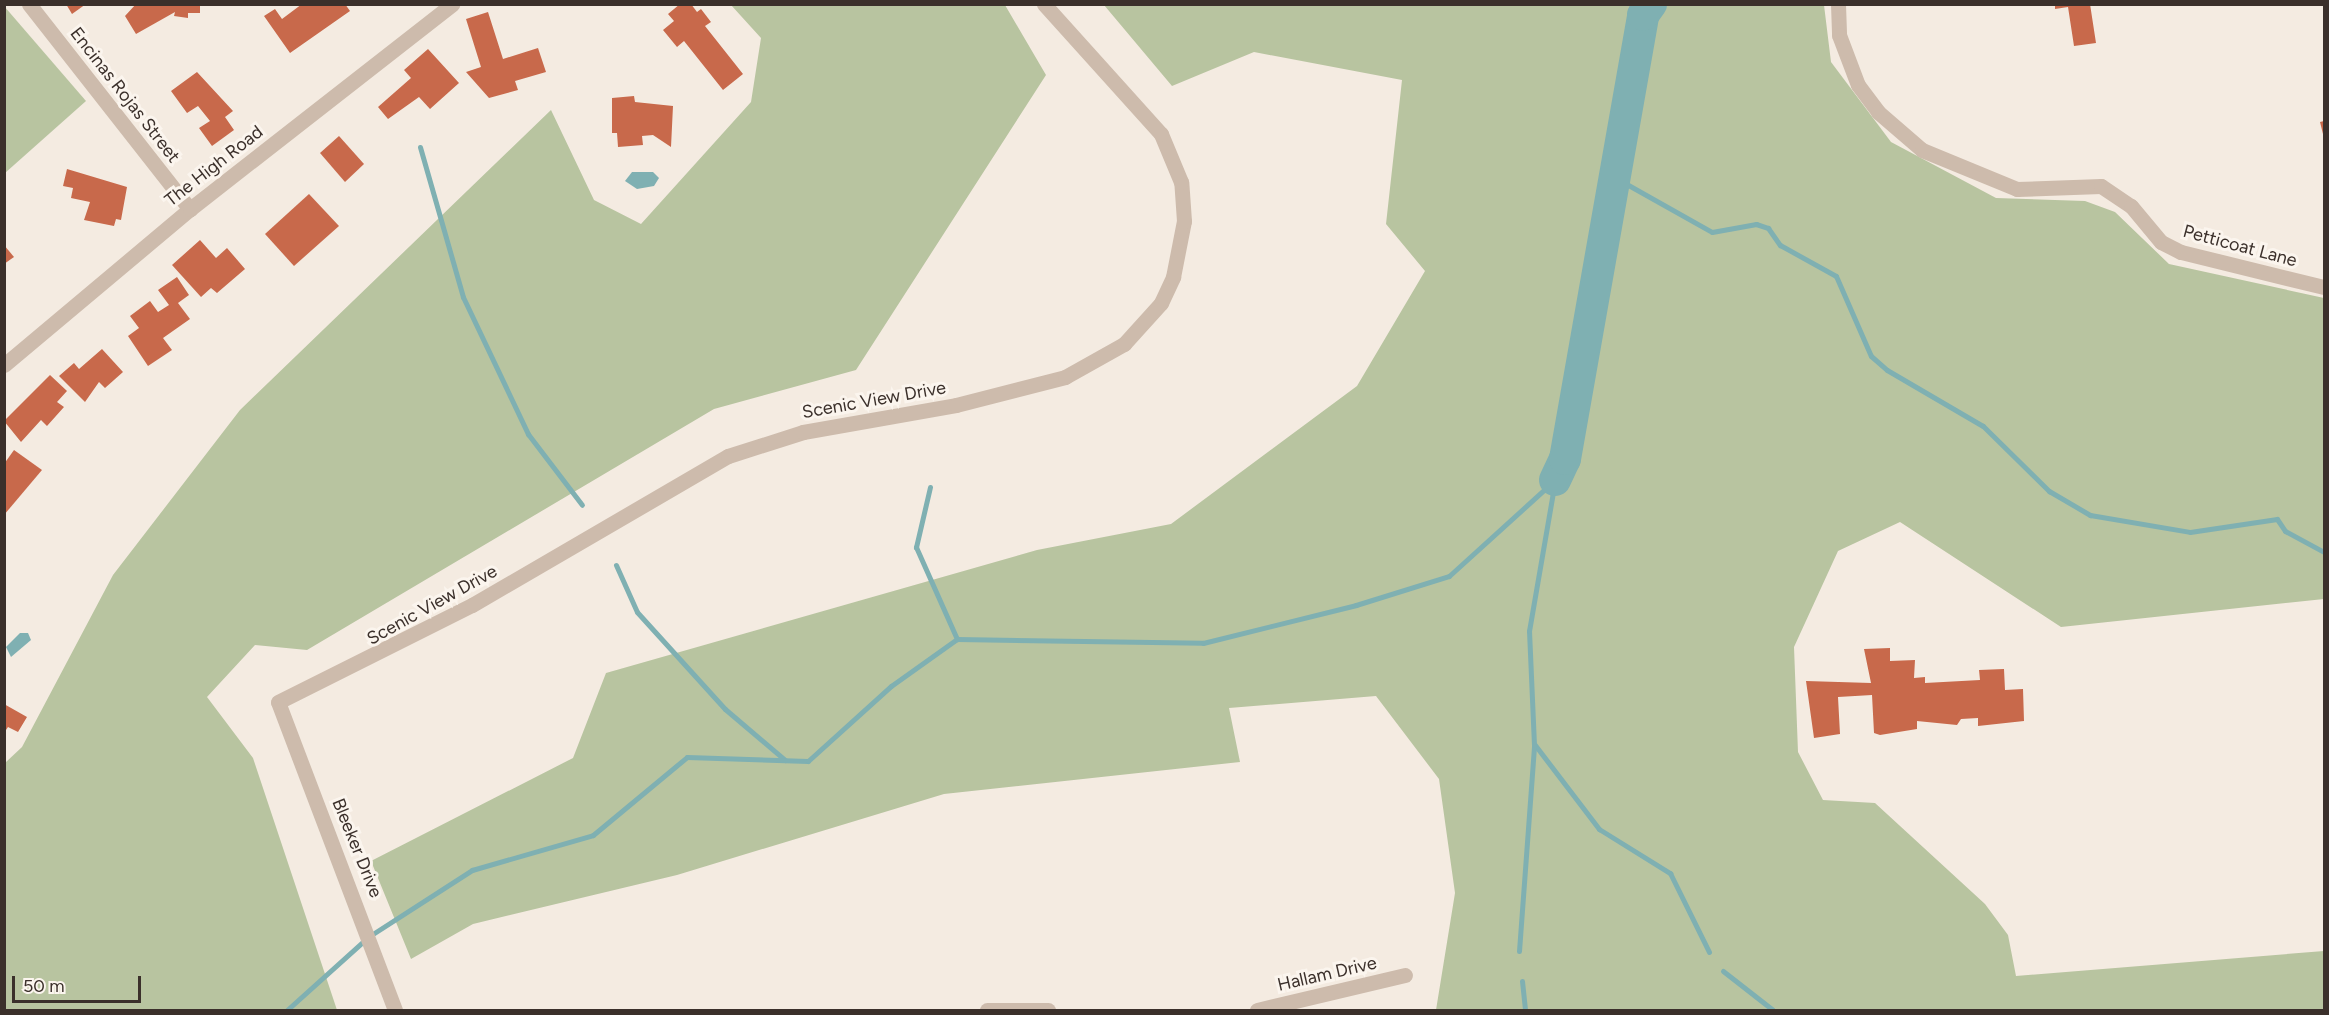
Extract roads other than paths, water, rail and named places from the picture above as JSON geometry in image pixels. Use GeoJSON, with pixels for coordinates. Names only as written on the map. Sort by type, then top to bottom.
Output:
{"type":"FeatureCollection","features":[{"type":"Feature","properties":{"kind":"street","name":"Encinas Rojas Street"},"geometry":{"type":"LineString","coordinates":[[29,4],[190,209]]}},
{"type":"Feature","properties":{"kind":"street","name":"The High Road"},"geometry":{"type":"LineString","coordinates":[[4,365],[190,209],[452,4]]}},
{"type":"Feature","properties":{"kind":"street","name":"Scenic View Drive"},"geometry":{"type":"LineString","coordinates":[[278,702],[472,605],[728,456],[803,432],[935,410],[1065,378],[1124,344],[1161,303],[1173,277],[1184,221],[1181,182],[1161,134],[1044,4]]}},
{"type":"Feature","properties":{"kind":"street","name":"Petticoat Lane"},"geometry":{"type":"LineString","coordinates":[[1838,4],[1839,35],[1858,85],[1892,126],[1922,150],[2017,189],[2101,186],[2131,206],[2161,242],[2181,252],[2325,287]]}},
{"type":"Feature","properties":{"kind":"street","name":"Bleeker Drive"},"geometry":{"type":"LineString","coordinates":[[278,702],[325,821],[395,1011]]}},
{"type":"Feature","properties":{"kind":"street","name":"Hallam Drive"},"geometry":{"type":"LineString","coordinates":[[1257,1011],[1405,975]]}},
{"type":"Feature","properties":{"kind":"street"},"geometry":{"type":"LineString","coordinates":[[995,1010],[1048,1011]]}},
{"type":"Feature","properties":{"kind":"water"},"geometry":{"type":"Polygon","coordinates":[[[632,172],[653,172],[659,178],[654,186],[637,189],[625,181],[632,172]]]}},
{"type":"Feature","properties":{"kind":"water"},"geometry":{"type":"Polygon","coordinates":[[[20,633],[28,633],[31,640],[11,657],[6,647],[20,633]]]}},
{"type":"Feature","properties":{"kind":"waterway"},"geometry":{"type":"LineString","coordinates":[[1555,480],[1565,459],[1643,15],[1651,4]]}},
{"type":"Feature","properties":{"kind":"waterway"},"geometry":{"type":"LineString","coordinates":[[420,147],[463,297],[528,434],[582,505]]}},
{"type":"Feature","properties":{"kind":"waterway"},"geometry":{"type":"LineString","coordinates":[[1614,177],[1712,232],[1756,224],[1768,228],[1780,245],[1836,276],[1871,356],[1887,370],[1983,426],[2049,491],[2090,515],[2190,532],[2277,519],[2285,531],[2324,552]]}},
{"type":"Feature","properties":{"kind":"waterway"},"geometry":{"type":"LineString","coordinates":[[1519,951],[1534,745],[1529,631],[1555,480]]}},
{"type":"Feature","properties":{"kind":"waterway"},"geometry":{"type":"LineString","coordinates":[[287,1010],[368,937],[472,870],[593,835],[687,757],[808,761],[891,686],[957,639],[1203,643],[1356,605],[1449,576],[1555,480]]}},
{"type":"Feature","properties":{"kind":"waterway"},"geometry":{"type":"LineString","coordinates":[[930,487],[916,547],[957,639]]}},
{"type":"Feature","properties":{"kind":"waterway"},"geometry":{"type":"LineString","coordinates":[[616,565],[637,612],[725,709],[785,760]]}},
{"type":"Feature","properties":{"kind":"waterway"},"geometry":{"type":"LineString","coordinates":[[1535,745],[1599,829],[1670,873],[1709,952]]}},
{"type":"Feature","properties":{"kind":"waterway"},"geometry":{"type":"LineString","coordinates":[[1723,971],[1773,1010]]}},
{"type":"Feature","properties":{"kind":"waterway"},"geometry":{"type":"LineString","coordinates":[[1522,981],[1525,1010]]}}]}
